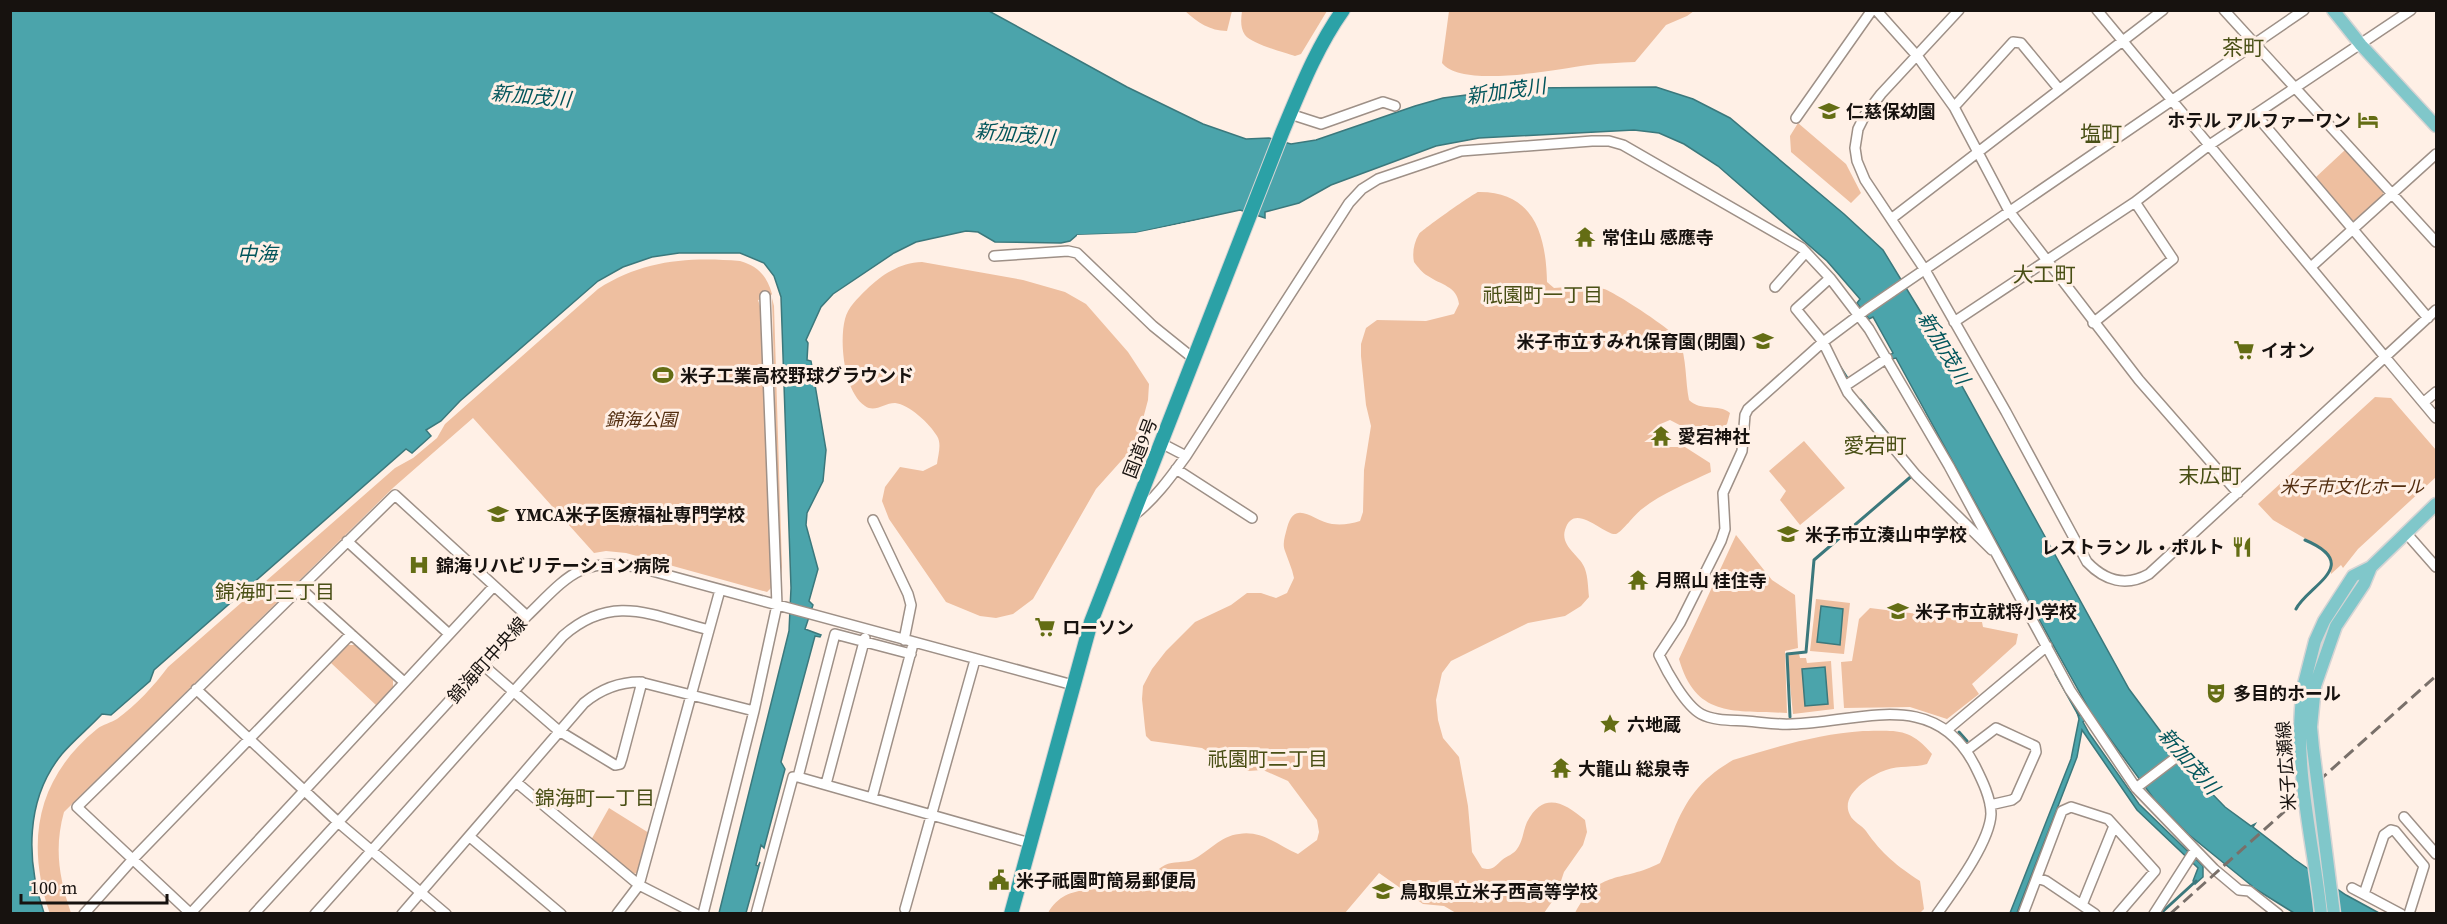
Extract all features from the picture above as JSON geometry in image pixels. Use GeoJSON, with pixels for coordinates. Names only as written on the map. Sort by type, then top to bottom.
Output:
{"type":"FeatureCollection","features":[{"type":"Feature","properties":{"kind":"highway","name":"国道9号"},"geometry":{"type":"LineString","coordinates":[[1011,914],[1091,622],[1248,226],[1282,133],[1310,66],[1343,10]]}},
{"type":"Feature","properties":{"kind":"main road"},"geometry":{"type":"LineString","coordinates":[[2333,10],[2361,45],[2436,126]]}},
{"type":"Feature","properties":{"kind":"main road","name":"米子広瀬線"},"geometry":{"type":"LineString","coordinates":[[2321,914],[2301,758],[2300,706],[2336,626],[2364,584],[2372,567],[2436,504]]}},
{"type":"Feature","properties":{"kind":"main road","name":"米子広瀬線"},"geometry":{"type":"LineString","coordinates":[[2310,685],[2313,748],[2334,914]]}},
{"type":"Feature","properties":{"kind":"street"},"geometry":{"type":"LineString","coordinates":[[1796,118],[1874,10],[1918,57],[1954,107],[2009,211],[2093,323],[2139,381],[2238,493]]}},
{"type":"Feature","properties":{"kind":"street"},"geometry":{"type":"LineString","coordinates":[[1959,10],[1918,57],[1881,94],[1865,116],[1858,129],[1857,161],[1865,180],[1925,270],[2006,412],[2087,562],[2097,573],[2120,582],[2139,580],[2149,574],[2436,310]]}},
{"type":"Feature","properties":{"kind":"street"},"geometry":{"type":"LineString","coordinates":[[2097,10],[2436,418]]}},
{"type":"Feature","properties":{"kind":"street"},"geometry":{"type":"LineString","coordinates":[[1891,219],[2163,10]]}},
{"type":"Feature","properties":{"kind":"street"},"geometry":{"type":"LineString","coordinates":[[2224,10],[2436,242]]}},
{"type":"Feature","properties":{"kind":"street"},"geometry":{"type":"LineString","coordinates":[[1937,914],[1970,864],[1987,832],[1990,819],[1990,805],[1978,773],[1967,750],[1948,729],[1928,720],[1889,714],[1790,724],[1716,719],[1701,714],[1691,706],[1659,655],[1680,623],[1725,530],[1723,493],[1742,451],[1743,426],[1748,409],[1823,342],[1864,311],[2304,10]]}},
{"type":"Feature","properties":{"kind":"street"},"geometry":{"type":"LineString","coordinates":[[1954,322],[2135,202],[2208,146],[2411,10]]}},
{"type":"Feature","properties":{"kind":"street"},"geometry":{"type":"LineString","coordinates":[[1954,107],[2013,42],[2021,43],[2059,89]]}},
{"type":"Feature","properties":{"kind":"street"},"geometry":{"type":"LineString","coordinates":[[1290,114],[1321,124],[1383,102],[1395,106]]}},
{"type":"Feature","properties":{"kind":"street"},"geometry":{"type":"LineString","coordinates":[[2256,115],[2428,318]]}},
{"type":"Feature","properties":{"kind":"street"},"geometry":{"type":"LineString","coordinates":[[1132,516],[1147,505],[1186,456],[1343,212],[1362,189],[1378,179],[1461,151],[1592,141],[1615,142],[1642,154],[1806,252],[1864,311],[1887,358],[2070,690],[2086,715],[2192,855],[2240,890],[2249,891],[2278,914]]}},
{"type":"Feature","properties":{"kind":"street"},"geometry":{"type":"LineString","coordinates":[[2311,267],[2436,154]]}},
{"type":"Feature","properties":{"kind":"street"},"geometry":{"type":"LineString","coordinates":[[2093,323],[2173,259],[2135,202]]}},
{"type":"Feature","properties":{"kind":"street"},"geometry":{"type":"LineString","coordinates":[[994,256],[1068,251],[1077,253],[1154,326],[1194,359]]}},
{"type":"Feature","properties":{"kind":"street"},"geometry":{"type":"LineString","coordinates":[[1775,287],[1806,252]]}},
{"type":"Feature","properties":{"kind":"street"},"geometry":{"type":"LineString","coordinates":[[1830,278],[1796,309],[1823,342],[1848,393],[1916,475],[1998,556]]}},
{"type":"Feature","properties":{"kind":"street"},"geometry":{"type":"LineString","coordinates":[[703,914],[754,711],[777,605],[765,296]]}},
{"type":"Feature","properties":{"kind":"street"},"geometry":{"type":"LineString","coordinates":[[1845,386],[1887,358]]}},
{"type":"Feature","properties":{"kind":"street"},"geometry":{"type":"LineString","coordinates":[[2424,402],[2436,392]]}},
{"type":"Feature","properties":{"kind":"street"},"geometry":{"type":"LineString","coordinates":[[1161,443],[1186,456]]}},
{"type":"Feature","properties":{"kind":"street"},"geometry":{"type":"LineString","coordinates":[[1176,469],[1252,518]]}},
{"type":"Feature","properties":{"kind":"street"},"geometry":{"type":"LineString","coordinates":[[494,586],[191,913],[77,807],[394,495],[527,616]]}},
{"type":"Feature","properties":{"kind":"street"},"geometry":{"type":"LineString","coordinates":[[873,520],[911,605],[904,640]]}},
{"type":"Feature","properties":{"kind":"street"},"geometry":{"type":"LineString","coordinates":[[2407,534],[2436,567]]}},
{"type":"Feature","properties":{"kind":"street"},"geometry":{"type":"LineString","coordinates":[[347,541],[449,634]]}},
{"type":"Feature","properties":{"kind":"street","name":"錦海町中央線"},"geometry":{"type":"LineString","coordinates":[[254,914],[527,616],[570,576],[600,564],[629,566],[1072,685]]}},
{"type":"Feature","properties":{"kind":"street"},"geometry":{"type":"LineString","coordinates":[[299,587],[404,682]]}},
{"type":"Feature","properties":{"kind":"street"},"geometry":{"type":"LineString","coordinates":[[617,914],[639,885],[720,590]]}},
{"type":"Feature","properties":{"kind":"street"},"geometry":{"type":"LineString","coordinates":[[315,914],[563,636],[581,621],[600,612],[623,609],[709,630]]}},
{"type":"Feature","properties":{"kind":"street"},"geometry":{"type":"LineString","coordinates":[[826,784],[867,630]]}},
{"type":"Feature","properties":{"kind":"street"},"geometry":{"type":"LineString","coordinates":[[84,914],[133,859],[351,634]]}},
{"type":"Feature","properties":{"kind":"street"},"geometry":{"type":"LineString","coordinates":[[798,777],[836,634],[911,654]]}},
{"type":"Feature","properties":{"kind":"street"},"geometry":{"type":"LineString","coordinates":[[872,798],[914,643]]}},
{"type":"Feature","properties":{"kind":"street"},"geometry":{"type":"LineString","coordinates":[[1948,729],[2047,646]]}},
{"type":"Feature","properties":{"kind":"street"},"geometry":{"type":"LineString","coordinates":[[905,909],[975,660]]}},
{"type":"Feature","properties":{"kind":"street"},"geometry":{"type":"LineString","coordinates":[[483,665],[560,731],[612,763],[620,764],[642,682]]}},
{"type":"Feature","properties":{"kind":"street"},"geometry":{"type":"LineString","coordinates":[[402,914],[584,703],[597,693],[622,684],[642,682],[754,711]]}},
{"type":"Feature","properties":{"kind":"street"},"geometry":{"type":"LineString","coordinates":[[196,689],[339,823],[446,914]]}},
{"type":"Feature","properties":{"kind":"street"},"geometry":{"type":"LineString","coordinates":[[1967,750],[1996,728],[2035,746],[2036,752],[2016,797],[1990,805]]}},
{"type":"Feature","properties":{"kind":"street"},"geometry":{"type":"LineString","coordinates":[[2140,785],[2182,753]]}},
{"type":"Feature","properties":{"kind":"street"},"geometry":{"type":"LineString","coordinates":[[756,914],[793,777],[826,784],[1030,843]]}},
{"type":"Feature","properties":{"kind":"street"},"geometry":{"type":"LineString","coordinates":[[516,782],[639,885],[696,914]]}},
{"type":"Feature","properties":{"kind":"street"},"geometry":{"type":"LineString","coordinates":[[2023,914],[2065,808],[2074,807],[2108,819],[2155,871],[2118,914]]}},
{"type":"Feature","properties":{"kind":"street"},"geometry":{"type":"LineString","coordinates":[[2404,817],[2436,854]]}},
{"type":"Feature","properties":{"kind":"street"},"geometry":{"type":"LineString","coordinates":[[2082,904],[2114,826]]}},
{"type":"Feature","properties":{"kind":"street"},"geometry":{"type":"LineString","coordinates":[[2364,894],[2384,835],[2389,831],[2395,831],[2424,867],[2409,914]]}},
{"type":"Feature","properties":{"kind":"street"},"geometry":{"type":"LineString","coordinates":[[470,837],[561,914]]}},
{"type":"Feature","properties":{"kind":"street"},"geometry":{"type":"LineString","coordinates":[[2154,914],[2192,855]]}},
{"type":"Feature","properties":{"kind":"street"},"geometry":{"type":"LineString","coordinates":[[2037,878],[2095,914]]}},
{"type":"Feature","properties":{"kind":"street"},"geometry":{"type":"LineString","coordinates":[[2352,888],[2401,914]]}},
{"type":"Feature","properties":{"kind":"green space"},"geometry":{"type":"Polygon","coordinates":[[[1242,10],[1327,11],[1301,54],[1295,56],[1254,42],[1245,35],[1242,29],[1242,10]]]}},
{"type":"Feature","properties":{"kind":"green space"},"geometry":{"type":"Polygon","coordinates":[[[1449,10],[1694,11],[1666,25],[1635,62],[1594,64],[1534,73],[1489,76],[1453,71],[1442,63],[1449,10]]]}},
{"type":"Feature","properties":{"kind":"green space"},"geometry":{"type":"Polygon","coordinates":[[[1185,11],[1232,11],[1227,31],[1204,25],[1185,11]]]}},
{"type":"Feature","properties":{"kind":"green space"},"geometry":{"type":"Polygon","coordinates":[[[1798,123],[1846,164],[1861,193],[1851,203],[1791,152],[1790,136],[1798,123]]]}},
{"type":"Feature","properties":{"kind":"green space"},"geometry":{"type":"Polygon","coordinates":[[[2345,150],[2383,192],[2383,197],[2357,220],[2352,220],[2316,177],[2345,150]]]}},
{"type":"Feature","properties":{"kind":"green space"},"geometry":{"type":"Polygon","coordinates":[[[1478,192],[1497,194],[1512,199],[1533,219],[1544,248],[1547,282],[1554,288],[1604,289],[1656,321],[1679,340],[1689,400],[1699,406],[1720,408],[1730,413],[1727,424],[1707,443],[1702,443],[1689,430],[1670,420],[1653,430],[1652,442],[1656,447],[1685,447],[1710,463],[1711,472],[1650,503],[1616,534],[1582,519],[1575,518],[1569,522],[1565,530],[1565,541],[1583,564],[1587,579],[1589,597],[1581,606],[1565,616],[1528,623],[1451,661],[1442,673],[1436,700],[1438,720],[1443,738],[1459,757],[1468,806],[1472,852],[1482,868],[1493,868],[1516,851],[1521,843],[1527,822],[1540,806],[1547,803],[1562,805],[1585,820],[1587,832],[1583,845],[1564,872],[1556,896],[1544,913],[1456,913],[1444,906],[1423,904],[1379,873],[1345,913],[1048,913],[1056,902],[1076,892],[1135,886],[1165,865],[1192,860],[1232,835],[1247,833],[1263,836],[1298,854],[1317,840],[1319,832],[1317,820],[1288,781],[1263,770],[1248,771],[1234,768],[1202,748],[1151,741],[1146,736],[1143,686],[1152,669],[1166,651],[1195,622],[1231,605],[1247,593],[1261,593],[1276,598],[1287,593],[1294,578],[1284,543],[1290,519],[1295,514],[1305,514],[1332,524],[1360,521],[1363,512],[1364,470],[1371,426],[1366,405],[1361,356],[1361,344],[1366,328],[1377,320],[1426,321],[1454,314],[1459,304],[1455,293],[1420,270],[1414,262],[1414,248],[1417,237],[1422,231],[1478,192]]]}},
{"type":"Feature","properties":{"kind":"green space","name":"錦海公園"},"geometry":{"type":"Polygon","coordinates":[[[684,260],[740,261],[761,273],[772,294],[769,298],[758,300],[762,312],[772,587],[767,592],[626,553],[606,551],[594,553],[473,418],[394,487],[64,812],[59,838],[59,863],[63,888],[71,913],[50,914],[42,887],[38,861],[38,836],[42,813],[49,790],[61,768],[77,748],[97,729],[117,719],[131,708],[168,667],[395,468],[413,458],[437,438],[445,424],[598,289],[615,279],[649,266],[684,260]]]}},
{"type":"Feature","properties":{"kind":"green space"},"geometry":{"type":"Polygon","coordinates":[[[922,262],[1023,280],[1065,292],[1086,304],[1128,352],[1149,384],[1148,400],[1139,434],[1130,451],[1096,489],[1033,599],[1013,614],[996,618],[980,616],[946,602],[889,519],[882,501],[885,487],[900,467],[923,471],[937,464],[939,446],[937,436],[919,415],[901,404],[891,403],[876,408],[865,406],[852,390],[845,366],[843,329],[846,315],[856,300],[885,274],[899,267],[922,262]]]}},
{"type":"Feature","properties":{"kind":"green space"},"geometry":{"type":"Polygon","coordinates":[[[772,298],[782,567],[780,590],[772,298]]]}},
{"type":"Feature","properties":{"kind":"green space","name":"米子市文化ホール"},"geometry":{"type":"Polygon","coordinates":[[[2375,397],[2391,398],[2436,450],[2436,477],[2358,549],[2343,568],[2341,565],[2331,574],[2330,558],[2325,550],[2273,520],[2258,504],[2375,397]]]}},
{"type":"Feature","properties":{"kind":"green space"},"geometry":{"type":"Polygon","coordinates":[[[1804,441],[1845,488],[1800,525],[1780,500],[1786,491],[1769,471],[1804,441]]]}},
{"type":"Feature","properties":{"kind":"green space"},"geometry":{"type":"Polygon","coordinates":[[[1736,535],[1772,580],[1795,595],[1798,648],[1785,651],[1787,713],[1734,710],[1707,702],[1686,678],[1679,659],[1736,535]]]}},
{"type":"Feature","properties":{"kind":"green space"},"geometry":{"type":"Polygon","coordinates":[[[1816,599],[1850,603],[1844,654],[1810,651],[1816,599]]]}},
{"type":"Feature","properties":{"kind":"green space"},"geometry":{"type":"Polygon","coordinates":[[[1870,608],[1982,622],[1983,627],[2018,634],[2016,644],[1972,684],[1979,694],[1947,719],[1910,707],[1844,708],[1841,662],[1852,661],[1859,619],[1870,608]]]}},
{"type":"Feature","properties":{"kind":"green space"},"geometry":{"type":"Polygon","coordinates":[[[348,645],[355,645],[393,679],[393,687],[377,706],[331,663],[348,645]]]}},
{"type":"Feature","properties":{"kind":"green space"},"geometry":{"type":"Polygon","coordinates":[[[1799,654],[1800,658],[1806,658],[1807,663],[1831,661],[1834,709],[1793,714],[1787,655],[1799,654]]]}},
{"type":"Feature","properties":{"kind":"green space"},"geometry":{"type":"Polygon","coordinates":[[[1863,731],[1901,732],[1916,739],[1932,754],[1927,764],[1891,768],[1872,776],[1853,793],[1848,808],[1855,822],[1884,853],[1920,881],[1924,909],[1920,913],[1575,913],[1593,889],[1602,883],[1660,863],[1678,820],[1696,790],[1712,774],[1733,760],[1813,738],[1863,731]]]}},
{"type":"Feature","properties":{"kind":"green space"},"geometry":{"type":"Polygon","coordinates":[[[609,808],[649,833],[638,873],[632,874],[591,840],[609,808]]]}},
{"type":"Feature","properties":{"kind":"water","name":"中海"},"geometry":{"type":"Polygon","coordinates":[[[10,11],[989,11],[1127,87],[1203,124],[1246,139],[1269,138],[1291,144],[1316,140],[1415,106],[1443,98],[1474,94],[1475,91],[1518,88],[1656,87],[1693,99],[1730,118],[1883,250],[1925,319],[2129,689],[2190,771],[2225,807],[2251,826],[2255,824],[2253,827],[2294,859],[2346,895],[2379,913],[2294,913],[2254,888],[2252,890],[2252,886],[2188,834],[2154,799],[2092,714],[2083,722],[2089,733],[2139,804],[2203,866],[2203,877],[2195,884],[2193,881],[2198,868],[2137,810],[2082,730],[2077,757],[2017,913],[2010,913],[2071,759],[2079,719],[2077,712],[2082,716],[2090,711],[2052,643],[2050,644],[2051,641],[1896,358],[1892,359],[1890,355],[1893,353],[1873,317],[1869,319],[1857,303],[1860,299],[1827,261],[1718,166],[1684,144],[1659,133],[1634,130],[1479,138],[1436,146],[1331,185],[1299,203],[1265,212],[1265,218],[1240,210],[1135,233],[1077,235],[1070,241],[1061,243],[995,242],[978,232],[966,231],[916,242],[894,253],[833,294],[821,307],[806,340],[808,343],[807,360],[811,361],[826,450],[823,481],[807,513],[806,525],[818,569],[809,601],[813,605],[805,629],[821,635],[820,637],[815,636],[781,762],[785,769],[764,848],[761,845],[756,865],[758,866],[760,862],[746,913],[719,913],[789,631],[791,588],[781,297],[774,276],[764,263],[740,253],[679,253],[652,257],[623,267],[598,281],[460,401],[441,421],[426,430],[431,436],[412,453],[406,449],[154,670],[150,681],[111,715],[102,714],[71,744],[50,772],[35,810],[32,852],[34,873],[44,913],[11,913],[10,11]]]}},
{"type":"Feature","properties":{"kind":"water"},"geometry":{"type":"Polygon","coordinates":[[[1821,606],[1843,609],[1840,645],[1817,642],[1821,606]]]}},
{"type":"Feature","properties":{"kind":"water"},"geometry":{"type":"Polygon","coordinates":[[[1825,667],[1828,704],[1805,706],[1802,669],[1825,667]]]}},
{"type":"Feature","properties":{"kind":"pier"},"geometry":{"type":"Polygon","coordinates":[[[1229,214],[1228,217],[1135,236],[1077,239],[1077,235],[1135,233],[1229,214]]]}},
{"type":"Feature","properties":{"kind":"waterway"},"geometry":{"type":"LineString","coordinates":[[1840,367],[1849,381]]}},
{"type":"Feature","properties":{"kind":"waterway"},"geometry":{"type":"LineString","coordinates":[[1860,400],[1887,433]]}},
{"type":"Feature","properties":{"kind":"waterway"},"geometry":{"type":"LineString","coordinates":[[1790,717],[1787,654],[1806,652],[1814,560],[1914,474]]}},
{"type":"Feature","properties":{"kind":"waterway"},"geometry":{"type":"LineString","coordinates":[[2296,609],[2327,575],[2331,567],[2330,558],[2322,549],[2305,540]]}},
{"type":"Feature","properties":{"kind":"waterway"},"geometry":{"type":"LineString","coordinates":[[2056,674],[2079,715]]}},
{"type":"Feature","properties":{"kind":"waterway"},"geometry":{"type":"LineString","coordinates":[[1959,732],[1967,741]]}},
{"type":"Feature","properties":{"kind":"waterway"},"geometry":{"type":"LineString","coordinates":[[2160,914],[2196,881]]}},
{"type":"Feature","properties":{"kind":"railway"},"geometry":{"type":"LineString","coordinates":[[2170,914],[2436,676]]}},
{"type":"Feature","properties":{"kind":"place","name":"仁慈保幼園"},"geometry":{"type":"Point","coordinates":[1829,111]}},
{"type":"Feature","properties":{"kind":"place","name":"ホテル アルファーワン"},"geometry":{"type":"Point","coordinates":[2368,120]}},
{"type":"Feature","properties":{"kind":"place","name":"常住山 感應寺"},"geometry":{"type":"Point","coordinates":[1585,237]}},
{"type":"Feature","properties":{"kind":"place","name":"米子市立すみれ保育園(閉園)"},"geometry":{"type":"Point","coordinates":[1763,341]}},
{"type":"Feature","properties":{"kind":"place","name":"イオン"},"geometry":{"type":"Point","coordinates":[2244,350]}},
{"type":"Feature","properties":{"kind":"place","name":"米子工業高校野球グラウンド"},"geometry":{"type":"Point","coordinates":[663,375]}},
{"type":"Feature","properties":{"kind":"place","name":"愛宕神社"},"geometry":{"type":"Point","coordinates":[1661,436]}},
{"type":"Feature","properties":{"kind":"place","name":"YMCA米子医療福祉専門学校"},"geometry":{"type":"Point","coordinates":[498,514]}},
{"type":"Feature","properties":{"kind":"place","name":"米子市立湊山中学校"},"geometry":{"type":"Point","coordinates":[1788,534]}},
{"type":"Feature","properties":{"kind":"place","name":"レストラン ル・ポルト"},"geometry":{"type":"Point","coordinates":[2242,547]}},
{"type":"Feature","properties":{"kind":"place","name":"錦海リハビリテーション病院"},"geometry":{"type":"Point","coordinates":[419,565]}},
{"type":"Feature","properties":{"kind":"place","name":"月照山 桂住寺"},"geometry":{"type":"Point","coordinates":[1638,580]}},
{"type":"Feature","properties":{"kind":"place","name":"米子市立就将小学校"},"geometry":{"type":"Point","coordinates":[1898,611]}},
{"type":"Feature","properties":{"kind":"place","name":"ローソン"},"geometry":{"type":"Point","coordinates":[1045,627]}},
{"type":"Feature","properties":{"kind":"place","name":"多目的ホール"},"geometry":{"type":"Point","coordinates":[2216,693]}},
{"type":"Feature","properties":{"kind":"place","name":"六地蔵"},"geometry":{"type":"Point","coordinates":[1610,724]}},
{"type":"Feature","properties":{"kind":"place","name":"大龍山 総泉寺"},"geometry":{"type":"Point","coordinates":[1561,768]}},
{"type":"Feature","properties":{"kind":"place","name":"米子祇園町簡易郵便局"},"geometry":{"type":"Point","coordinates":[999,880]}},
{"type":"Feature","properties":{"kind":"place","name":"鳥取県立米子西高等学校"},"geometry":{"type":"Point","coordinates":[1383,891]}},
{"type":"Feature","properties":{"kind":"district","name":"茶町"},"geometry":{"type":"Point","coordinates":[2243,47]}},
{"type":"Feature","properties":{"kind":"district","name":"塩町"},"geometry":{"type":"Point","coordinates":[2101,133]}},
{"type":"Feature","properties":{"kind":"district","name":"大工町"},"geometry":{"type":"Point","coordinates":[2044,274]}},
{"type":"Feature","properties":{"kind":"district","name":"祇園町一丁目"},"geometry":{"type":"Point","coordinates":[1543,295]}},
{"type":"Feature","properties":{"kind":"district","name":"愛宕町"},"geometry":{"type":"Point","coordinates":[1875,445]}},
{"type":"Feature","properties":{"kind":"district","name":"末広町"},"geometry":{"type":"Point","coordinates":[2210,475]}},
{"type":"Feature","properties":{"kind":"district","name":"錦海町三丁目"},"geometry":{"type":"Point","coordinates":[275,592]}},
{"type":"Feature","properties":{"kind":"district","name":"祇園町二丁目"},"geometry":{"type":"Point","coordinates":[1268,759]}},
{"type":"Feature","properties":{"kind":"district","name":"錦海町一丁目"},"geometry":{"type":"Point","coordinates":[595,798]}},
{"type":"Feature","properties":{"kind":"water label","name":"新加茂川"},"geometry":{"type":"Point","coordinates":[1506,91]}},
{"type":"Feature","properties":{"kind":"water label","name":"新加茂川"},"geometry":{"type":"Point","coordinates":[531,96]}},
{"type":"Feature","properties":{"kind":"water label","name":"新加茂川"},"geometry":{"type":"Point","coordinates":[1015,134]}},
{"type":"Feature","properties":{"kind":"water label","name":"新加茂川"},"geometry":{"type":"Point","coordinates":[1944,348]}},
{"type":"Feature","properties":{"kind":"water label","name":"新加茂川"},"geometry":{"type":"Point","coordinates":[2189,761]}}]}
